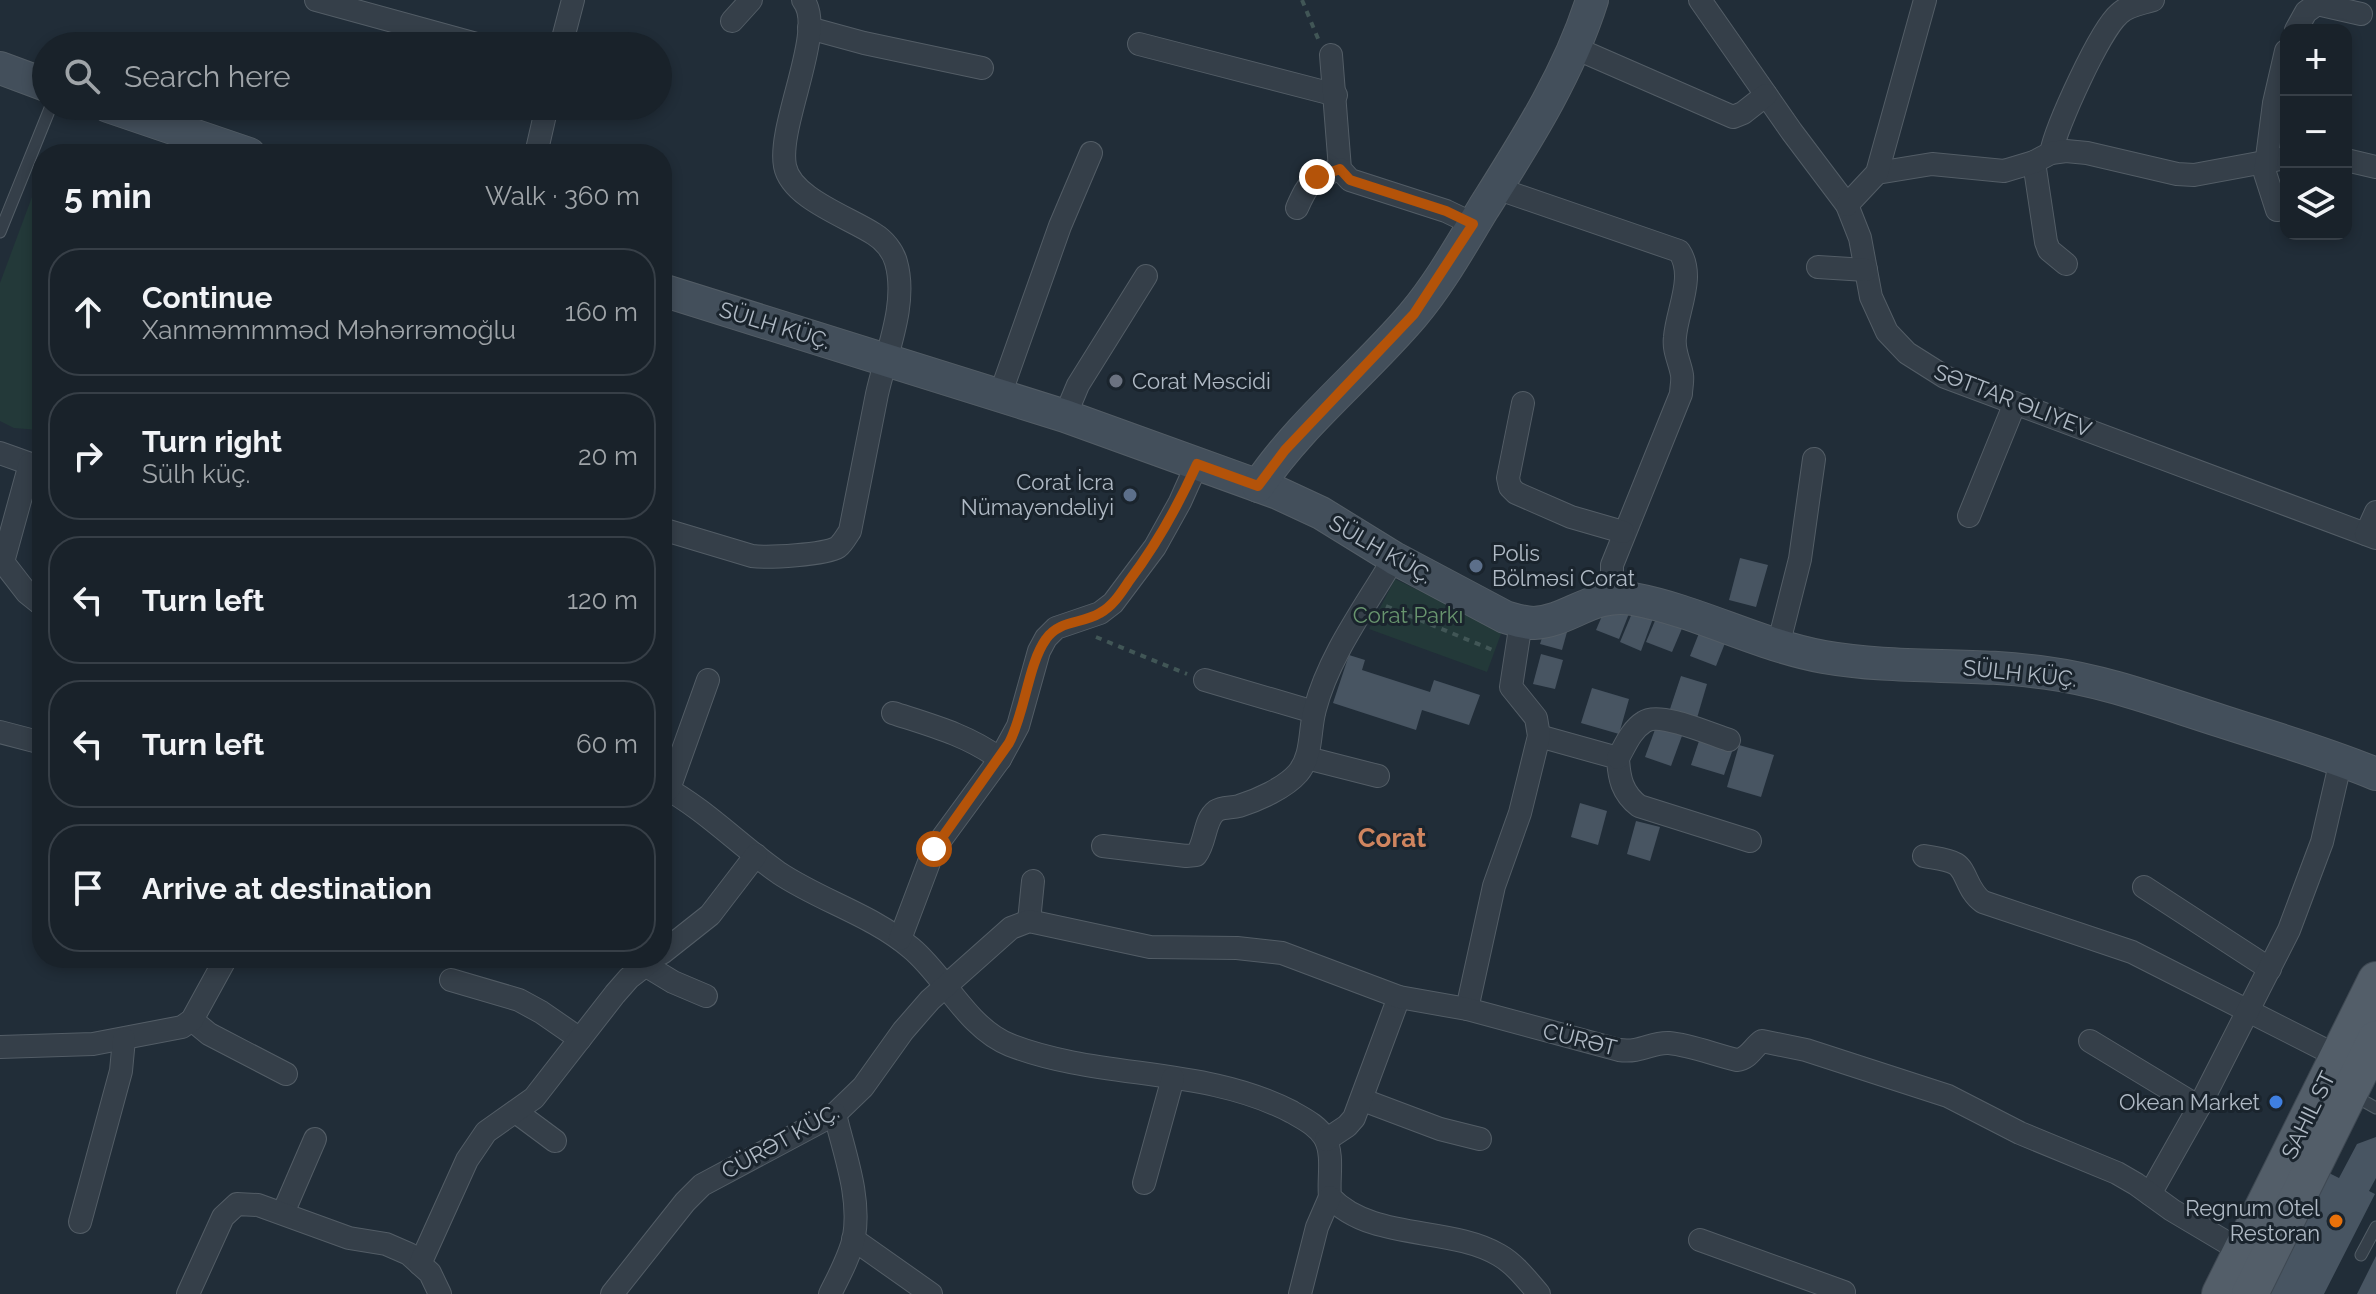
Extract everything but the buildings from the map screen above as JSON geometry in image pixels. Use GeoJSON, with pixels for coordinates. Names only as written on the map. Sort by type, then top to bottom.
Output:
{"type":"FeatureCollection","features":[{"type":"Feature","properties":{"kind":"main road","name":"SAHIL ST"},"geometry":{"type":"LineString","coordinates":[[2220,1294],[2376,980]]}},
{"type":"Feature","properties":{"kind":"main road","name":"SAHIL ST"},"geometry":{"type":"LineString","coordinates":[[2250,1294],[2362,1100],[2376,1039]]}},
{"type":"Feature","properties":{"kind":"street"},"geometry":{"type":"LineString","coordinates":[[316,0],[433,32]]}},
{"type":"Feature","properties":{"kind":"street"},"geometry":{"type":"LineString","coordinates":[[565,32],[573,0]]}},
{"type":"Feature","properties":{"kind":"street"},"geometry":{"type":"LineString","coordinates":[[732,21],[751,0]]}},
{"type":"Feature","properties":{"kind":"street"},"geometry":{"type":"LineString","coordinates":[[1258,486],[1285,450],[1414,314],[1554,92],[1575,48],[1592,0]]}},
{"type":"Feature","properties":{"kind":"street","name":"SƏTTAR ƏLIYEV"},"geometry":{"type":"LineString","coordinates":[[1700,0],[1847,205],[1860,238],[1876,313],[1887,332],[1907,353],[1945,377],[2371,536]]}},
{"type":"Feature","properties":{"kind":"street"},"geometry":{"type":"LineString","coordinates":[[1847,205],[1877,173],[1925,0]]}},
{"type":"Feature","properties":{"kind":"street"},"geometry":{"type":"LineString","coordinates":[[2066,264],[2049,250],[2046,242],[2042,158],[2106,29],[2126,4],[2153,0]]}},
{"type":"Feature","properties":{"kind":"street"},"geometry":{"type":"LineString","coordinates":[[672,532],[764,557],[828,551],[841,545],[850,531],[895,322],[899,290],[897,264],[891,250],[878,236],[801,192],[790,180],[784,165],[786,140],[809,28],[810,2]]}},
{"type":"Feature","properties":{"kind":"street"},"geometry":{"type":"LineString","coordinates":[[2299,24],[2306,12],[2317,4],[2361,14]]}},
{"type":"Feature","properties":{"kind":"street"},"geometry":{"type":"LineString","coordinates":[[809,28],[982,68]]}},
{"type":"Feature","properties":{"kind":"street"},"geometry":{"type":"LineString","coordinates":[[1139,44],[1336,95]]}},
{"type":"Feature","properties":{"kind":"street"},"geometry":{"type":"LineString","coordinates":[[1575,48],[1733,117],[1766,95]]}},
{"type":"Feature","properties":{"kind":"street"},"geometry":{"type":"LineString","coordinates":[[1331,55],[1340,169],[1350,180],[1446,211],[1473,224]]}},
{"type":"Feature","properties":{"kind":"street"},"geometry":{"type":"LineString","coordinates":[[0,68],[32,80]]}},
{"type":"Feature","properties":{"kind":"street"},"geometry":{"type":"LineString","coordinates":[[2277,210],[2266,181],[2276,160],[2280,84]]}},
{"type":"Feature","properties":{"kind":"street"},"geometry":{"type":"LineString","coordinates":[[149,120],[220,144]]}},
{"type":"Feature","properties":{"kind":"street"},"geometry":{"type":"LineString","coordinates":[[538,144],[544,120]]}},
{"type":"Feature","properties":{"kind":"street"},"geometry":{"type":"LineString","coordinates":[[1877,173],[1932,164],[2004,171],[2066,151],[2177,174],[2210,173],[2276,160]]}},
{"type":"Feature","properties":{"kind":"street"},"geometry":{"type":"LineString","coordinates":[[1000,395],[1060,226],[1091,153]]}},
{"type":"Feature","properties":{"kind":"street"},"geometry":{"type":"LineString","coordinates":[[2352,161],[2376,167]]}},
{"type":"Feature","properties":{"kind":"street"},"geometry":{"type":"LineString","coordinates":[[1297,208],[1308,184],[1317,177],[1340,169]]}},
{"type":"Feature","properties":{"kind":"street"},"geometry":{"type":"LineString","coordinates":[[1496,188],[1679,251],[1685,260],[1686,278],[1674,339],[1675,356],[1682,376],[1681,394],[1623,532],[1612,565],[1612,598]]}},
{"type":"Feature","properties":{"kind":"street"},"geometry":{"type":"LineString","coordinates":[[1818,267],[1866,270]]}},
{"type":"Feature","properties":{"kind":"street"},"geometry":{"type":"LineString","coordinates":[[1065,416],[1078,385],[1146,276]]}},
{"type":"Feature","properties":{"kind":"street","name":"SÜLH KÜÇ."},"geometry":{"type":"LineString","coordinates":[[672,293],[1065,416],[1258,486],[1321,513],[1488,611],[1521,622],[1546,621],[1592,602],[1612,598],[1634,599],[1778,646],[1866,663],[2012,668],[2082,679],[2135,693],[2376,774]]}},
{"type":"Feature","properties":{"kind":"street"},"geometry":{"type":"LineString","coordinates":[[1523,403],[1508,478],[1510,487],[1516,493],[1571,517],[1623,532]]}},
{"type":"Feature","properties":{"kind":"street"},"geometry":{"type":"LineString","coordinates":[[1969,516],[2015,403]]}},
{"type":"Feature","properties":{"kind":"street"},"geometry":{"type":"LineString","coordinates":[[0,453],[32,465]]}},
{"type":"Feature","properties":{"kind":"street"},"geometry":{"type":"LineString","coordinates":[[1778,646],[1800,559],[1814,459]]}},
{"type":"Feature","properties":{"kind":"street"},"geometry":{"type":"LineString","coordinates":[[900,939],[934,849],[1000,759],[1018,726],[1039,651],[1046,638],[1056,628],[1100,613],[1113,603],[1155,547],[1197,464]]}},
{"type":"Feature","properties":{"kind":"street"},"geometry":{"type":"LineString","coordinates":[[32,478],[3,562],[32,597]]}},
{"type":"Feature","properties":{"kind":"street"},"geometry":{"type":"LineString","coordinates":[[2371,536],[2376,512]]}},
{"type":"Feature","properties":{"kind":"street"},"geometry":{"type":"LineString","coordinates":[[1103,846],[1196,855],[1218,809],[1247,803],[1281,786],[1297,773],[1307,758],[1314,712],[1332,663],[1394,558]]}},
{"type":"Feature","properties":{"kind":"street"},"geometry":{"type":"LineString","coordinates":[[1467,1009],[1494,886],[1520,813],[1539,736],[1536,718],[1511,687],[1521,622]]}},
{"type":"Feature","properties":{"kind":"street"},"geometry":{"type":"LineString","coordinates":[[672,770],[708,680]]}},
{"type":"Feature","properties":{"kind":"street"},"geometry":{"type":"LineString","coordinates":[[1205,680],[1314,712]]}},
{"type":"Feature","properties":{"kind":"street"},"geometry":{"type":"LineString","coordinates":[[893,713],[958,735],[983,746],[1000,759]]}},
{"type":"Feature","properties":{"kind":"street"},"geometry":{"type":"LineString","coordinates":[[1729,740],[1661,718],[1646,720],[1632,733],[1618,758],[1619,778],[1631,800],[1639,806],[1750,841]]}},
{"type":"Feature","properties":{"kind":"street"},"geometry":{"type":"LineString","coordinates":[[0,732],[32,740]]}},
{"type":"Feature","properties":{"kind":"street"},"geometry":{"type":"LineString","coordinates":[[1539,736],[1618,758]]}},
{"type":"Feature","properties":{"kind":"street"},"geometry":{"type":"LineString","coordinates":[[2150,1194],[2199,1107],[2299,907],[2322,842],[2341,760],[2376,757]]}},
{"type":"Feature","properties":{"kind":"street"},"geometry":{"type":"LineString","coordinates":[[1307,758],[1378,776]]}},
{"type":"Feature","properties":{"kind":"street"},"geometry":{"type":"LineString","coordinates":[[672,793],[797,884],[900,939],[914,950],[975,1020],[1006,1043],[1046,1056],[1225,1086],[1266,1099],[1310,1122],[1326,1140],[1330,1161],[1330,1197],[1317,1227],[1300,1294]]}},
{"type":"Feature","properties":{"kind":"street"},"geometry":{"type":"LineString","coordinates":[[672,945],[710,915],[756,855]]}},
{"type":"Feature","properties":{"kind":"street"},"geometry":{"type":"LineString","coordinates":[[1924,856],[1955,863],[1961,868],[1977,898],[1994,907],[2132,952],[2337,1056]]}},
{"type":"Feature","properties":{"kind":"street"},"geometry":{"type":"LineString","coordinates":[[946,985],[1011,928],[1029,921],[1033,881]]}},
{"type":"Feature","properties":{"kind":"street"},"geometry":{"type":"LineString","coordinates":[[2144,887],[2270,969]]}},
{"type":"Feature","properties":{"kind":"street","name":"CÜRƏT"},"geometry":{"type":"LineString","coordinates":[[1029,921],[1150,947],[1237,948],[1282,953],[1399,997],[1467,1009],[1578,1041],[1631,1052],[1669,1043],[1737,1060],[1747,1057],[1762,1041],[1806,1050],[1948,1096],[2020,1133],[2117,1173],[2241,1251]]}},
{"type":"Feature","properties":{"kind":"street"},"geometry":{"type":"LineString","coordinates":[[0,1047],[93,1044],[182,1027],[192,1020],[221,968]]}},
{"type":"Feature","properties":{"kind":"street"},"geometry":{"type":"LineString","coordinates":[[420,1264],[467,1160],[486,1132],[534,1098],[615,994],[644,968]]}},
{"type":"Feature","properties":{"kind":"street"},"geometry":{"type":"LineString","coordinates":[[661,968],[673,982],[706,996]]}},
{"type":"Feature","properties":{"kind":"street"},"geometry":{"type":"LineString","coordinates":[[451,980],[519,1000],[580,1039]]}},
{"type":"Feature","properties":{"kind":"street","name":"CÜRƏT KÜÇ."},"geometry":{"type":"LineString","coordinates":[[612,1294],[702,1185],[835,1114],[863,1087],[903,1031],[946,985]]}},
{"type":"Feature","properties":{"kind":"street"},"geometry":{"type":"LineString","coordinates":[[1326,1140],[1347,1126],[1363,1100],[1399,997]]}},
{"type":"Feature","properties":{"kind":"street"},"geometry":{"type":"LineString","coordinates":[[192,1020],[209,1034],[286,1074]]}},
{"type":"Feature","properties":{"kind":"street"},"geometry":{"type":"LineString","coordinates":[[80,1222],[121,1071],[124,1039]]}},
{"type":"Feature","properties":{"kind":"street"},"geometry":{"type":"LineString","coordinates":[[2090,1041],[2199,1107]]}},
{"type":"Feature","properties":{"kind":"street"},"geometry":{"type":"LineString","coordinates":[[1144,1183],[1173,1078]]}},
{"type":"Feature","properties":{"kind":"street"},"geometry":{"type":"LineString","coordinates":[[1363,1100],[1440,1129],[1480,1139]]}},
{"type":"Feature","properties":{"kind":"street"},"geometry":{"type":"LineString","coordinates":[[516,1112],[555,1141]]}},
{"type":"Feature","properties":{"kind":"street"},"geometry":{"type":"LineString","coordinates":[[830,1294],[853,1239],[854,1197],[835,1114]]}},
{"type":"Feature","properties":{"kind":"street"},"geometry":{"type":"LineString","coordinates":[[283,1213],[315,1139]]}},
{"type":"Feature","properties":{"kind":"street"},"geometry":{"type":"LineString","coordinates":[[1330,1197],[1350,1212],[1378,1223],[1483,1247],[1501,1256],[1528,1290]]}},
{"type":"Feature","properties":{"kind":"street"},"geometry":{"type":"LineString","coordinates":[[188,1294],[228,1209],[246,1203],[283,1213],[349,1238],[396,1247],[430,1273],[440,1294]]}},
{"type":"Feature","properties":{"kind":"street"},"geometry":{"type":"LineString","coordinates":[[853,1239],[931,1294]]}},
{"type":"Feature","properties":{"kind":"street"},"geometry":{"type":"LineString","coordinates":[[1700,1240],[1846,1293]]}},
{"type":"Feature","properties":{"kind":"lane"},"geometry":{"type":"LineString","coordinates":[[36,144],[45,120]]}},
{"type":"Feature","properties":{"kind":"lane"},"geometry":{"type":"LineString","coordinates":[[0,232],[32,153]]}},
{"type":"Feature","properties":{"kind":"lane"},"geometry":{"type":"LineString","coordinates":[[2361,1255],[2376,1227]]}},
{"type":"Feature","properties":{"kind":"path"},"geometry":{"type":"LineString","coordinates":[[1302,0],[1321,46],[1331,55]]}},
{"type":"Feature","properties":{"kind":"path"},"geometry":{"type":"LineString","coordinates":[[1382,604],[1495,651]]}},
{"type":"Feature","properties":{"kind":"path"},"geometry":{"type":"LineString","coordinates":[[1088,618],[1092,632],[1099,640],[1205,680]]}},
{"type":"Feature","properties":{"kind":"green space"},"geometry":{"type":"Polygon","coordinates":[[[32,197],[32,429],[14,428],[0,421],[0,283],[32,197]]]}},
{"type":"Feature","properties":{"kind":"green space","name":"Corat Parkı"},"geometry":{"type":"Polygon","coordinates":[[[1395,579],[1502,631],[1487,672],[1369,629],[1395,579]]]}},
{"type":"Feature","properties":{"kind":"place","name":"Corat Məscidi"},"geometry":{"type":"Point","coordinates":[1116,381]}},
{"type":"Feature","properties":{"kind":"place","name":"Corat İcra Nümayəndəliyi"},"geometry":{"type":"Point","coordinates":[1130,495]}},
{"type":"Feature","properties":{"kind":"place","name":"Polis Bölmәsi Corat"},"geometry":{"type":"Point","coordinates":[1476,566]}},
{"type":"Feature","properties":{"kind":"place","name":"Okean Market"},"geometry":{"type":"Point","coordinates":[2276,1102]}},
{"type":"Feature","properties":{"kind":"place","name":"Regnum Otel Restoran"},"geometry":{"type":"Point","coordinates":[2336,1221]}},
{"type":"Feature","properties":{"kind":"district","name":"Corat"},"geometry":{"type":"Point","coordinates":[1392,838]}},
{"type":"Feature","properties":{"kind":"route"},"geometry":{"type":"LineString","coordinates":[[934,849],[1009,743],[1018,726],[1039,651],[1046,638],[1056,628],[1100,613],[1113,603],[1155,547],[1197,464],[1258,486],[1285,450],[1414,314],[1473,224],[1446,211],[1350,180],[1340,169],[1317,177]]}}]}
